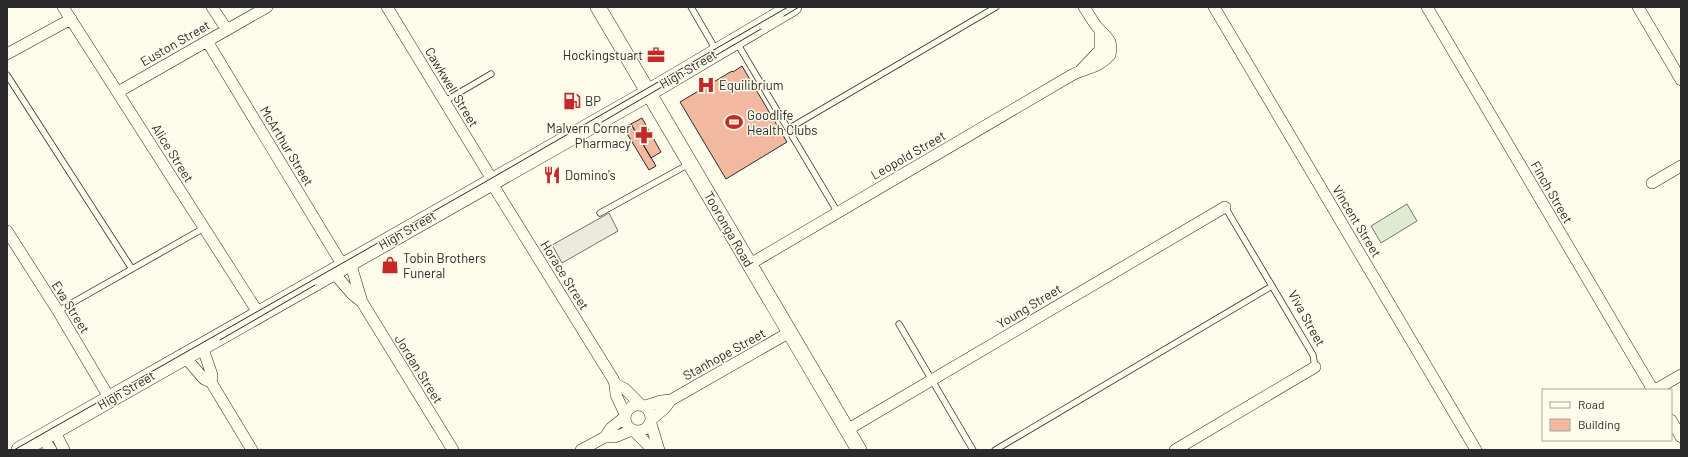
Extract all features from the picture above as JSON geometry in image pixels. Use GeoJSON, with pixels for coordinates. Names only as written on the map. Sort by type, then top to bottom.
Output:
{"type":"FeatureCollection","features":[{"type":"Feature","properties":{"kind":"main road","name":"Tooronga Road"},"geometry":{"type":"LineString","coordinates":[[598,7],[859,450]]}},
{"type":"Feature","properties":{"kind":"main road","name":"High Street"},"geometry":{"type":"LineString","coordinates":[[20,450],[49,439],[110,399],[184,356],[648,92],[793,7]]}},
{"type":"Feature","properties":{"kind":"street","name":"Alice Street"},"geometry":{"type":"LineString","coordinates":[[63,7],[259,314]]}},
{"type":"Feature","properties":{"kind":"street"},"geometry":{"type":"LineString","coordinates":[[212,7],[227,30]]}},
{"type":"Feature","properties":{"kind":"street","name":"Euston Street"},"geometry":{"type":"LineString","coordinates":[[118,92],[267,7]]}},
{"type":"Feature","properties":{"kind":"street","name":"Cawkwell Street"},"geometry":{"type":"LineString","coordinates":[[387,7],[492,181]]}},
{"type":"Feature","properties":{"kind":"street","name":"Leopold Street"},"geometry":{"type":"LineString","coordinates":[[750,264],[1081,70],[1105,52],[1100,30],[1084,7]]}},
{"type":"Feature","properties":{"kind":"street","name":"Vincent Street"},"geometry":{"type":"LineString","coordinates":[[1214,7],[1476,450]]}},
{"type":"Feature","properties":{"kind":"street","name":"Finch Street"},"geometry":{"type":"LineString","coordinates":[[1427,7],[1653,389]]}},
{"type":"Feature","properties":{"kind":"street"},"geometry":{"type":"LineString","coordinates":[[1638,7],[1681,80]]}},
{"type":"Feature","properties":{"kind":"street"},"geometry":{"type":"LineString","coordinates":[[7,54],[71,19]]}},
{"type":"Feature","properties":{"kind":"street","name":"McArthur Street"},"geometry":{"type":"LineString","coordinates":[[207,41],[342,267]]}},
{"type":"Feature","properties":{"kind":"street"},"geometry":{"type":"LineString","coordinates":[[1652,183],[1681,166]]}},
{"type":"Feature","properties":{"kind":"street","name":"Horace Street"},"geometry":{"type":"LineString","coordinates":[[492,181],[616,384],[625,389],[643,406]]}},
{"type":"Feature","properties":{"kind":"street","name":"Young Street"},"geometry":{"type":"LineString","coordinates":[[847,430],[1225,207]]}},
{"type":"Feature","properties":{"kind":"street","name":"Eva Street"},"geometry":{"type":"LineString","coordinates":[[7,231],[58,311],[110,399]]}},
{"type":"Feature","properties":{"kind":"street","name":"Jordan Street"},"geometry":{"type":"LineString","coordinates":[[342,267],[352,294],[362,302]]}},
{"type":"Feature","properties":{"kind":"street","name":"Jordan Street"},"geometry":{"type":"LineString","coordinates":[[342,267],[453,450]]}},
{"type":"Feature","properties":{"kind":"street","name":"Stanhope Street"},"geometry":{"type":"LineString","coordinates":[[651,421],[671,400],[790,332]]}},
{"type":"Feature","properties":{"kind":"street"},"geometry":{"type":"LineString","coordinates":[[202,346],[212,375],[211,382]]}},
{"type":"Feature","properties":{"kind":"street"},"geometry":{"type":"LineString","coordinates":[[184,356],[204,379],[211,382],[252,450]]}},
{"type":"Feature","properties":{"kind":"street","name":"Viva Street"},"geometry":{"type":"LineString","coordinates":[[1175,450],[1315,367]]}},
{"type":"Feature","properties":{"kind":"street"},"geometry":{"type":"LineString","coordinates":[[1656,389],[1681,375]]}},
{"type":"Feature","properties":{"kind":"street","name":"Horace Street"},"geometry":{"type":"LineString","coordinates":[[616,384],[616,395],[625,416]]}},
{"type":"Feature","properties":{"kind":"street","name":"Stanhope Street"},"geometry":{"type":"LineString","coordinates":[[643,406],[671,400]]}},
{"type":"Feature","properties":{"kind":"street"},"geometry":{"type":"LineString","coordinates":[[581,450],[605,436],[632,407],[643,406],[650,412],[659,450]]}},
{"type":"Feature","properties":{"kind":"street"},"geometry":{"type":"LineString","coordinates":[[625,416],[626,425],[653,450]]}},
{"type":"Feature","properties":{"kind":"street"},"geometry":{"type":"LineString","coordinates":[[605,436],[615,437],[633,431],[644,430],[651,421]]}},
{"type":"Feature","properties":{"kind":"street"},"geometry":{"type":"LineString","coordinates":[[1672,422],[1681,437]]}},
{"type":"Feature","properties":{"kind":"street"},"geometry":{"type":"LineString","coordinates":[[49,439],[64,450]]}},
{"type":"Feature","properties":{"kind":"lane"},"geometry":{"type":"LineString","coordinates":[[691,7],[717,52]]}},
{"type":"Feature","properties":{"kind":"lane"},"geometry":{"type":"LineString","coordinates":[[788,129],[996,7]]}},
{"type":"Feature","properties":{"kind":"lane"},"geometry":{"type":"LineString","coordinates":[[735,41],[838,213]]}},
{"type":"Feature","properties":{"kind":"lane"},"geometry":{"type":"LineString","coordinates":[[445,101],[491,74]]}},
{"type":"Feature","properties":{"kind":"lane"},"geometry":{"type":"LineString","coordinates":[[7,75],[132,270]]}},
{"type":"Feature","properties":{"kind":"lane"},"geometry":{"type":"LineString","coordinates":[[600,213],[690,163]]}},
{"type":"Feature","properties":{"kind":"lane","name":"Viva Street"},"geometry":{"type":"LineString","coordinates":[[1225,207],[1313,355],[1315,367]]}},
{"type":"Feature","properties":{"kind":"lane"},"geometry":{"type":"LineString","coordinates":[[58,311],[204,228]]}},
{"type":"Feature","properties":{"kind":"lane"},"geometry":{"type":"LineString","coordinates":[[995,450],[1272,286]]}},
{"type":"Feature","properties":{"kind":"lane"},"geometry":{"type":"LineString","coordinates":[[899,324],[973,450]]}},
{"type":"Feature","properties":{"kind":"green space"},"geometry":{"type":"Polygon","coordinates":[[[1407,204],[1417,221],[1381,243],[1371,226],[1407,204]]]}},
{"type":"Feature","properties":{"kind":"shaded area"},"geometry":{"type":"Polygon","coordinates":[[[609,213],[618,231],[562,263],[552,245],[609,213]]]}},
{"type":"Feature","properties":{"kind":"building","name":"Goodlife Health Clubs"},"geometry":{"type":"Polygon","coordinates":[[[742,66],[787,142],[726,179],[680,102],[742,66]]]}},
{"type":"Feature","properties":{"kind":"building","name":"Malvern Corner Pharmacy"},"geometry":{"type":"Polygon","coordinates":[[[642,118],[661,152],[651,158],[631,124],[642,118]]]}},
{"type":"Feature","properties":{"kind":"building"},"geometry":{"type":"Polygon","coordinates":[[[631,124],[656,166],[649,170],[623,127],[631,124]]]}},
{"type":"Feature","properties":{"kind":"tram line"},"geometry":{"type":"LineString","coordinates":[[14,450],[492,178],[788,7]]}},
{"type":"Feature","properties":{"kind":"tram line"},"geometry":{"type":"LineString","coordinates":[[784,16],[799,7]]}},
{"type":"Feature","properties":{"kind":"tram line"},"geometry":{"type":"LineString","coordinates":[[602,122],[761,29]]}},
{"type":"Feature","properties":{"kind":"tram line"},"geometry":{"type":"LineString","coordinates":[[220,340],[315,285]]}},
{"type":"Feature","properties":{"kind":"place","name":"Hockingstuart"},"geometry":{"type":"Point","coordinates":[656,55]}},
{"type":"Feature","properties":{"kind":"place","name":"Equilibrium"},"geometry":{"type":"Point","coordinates":[706,85]}},
{"type":"Feature","properties":{"kind":"place","name":"BP"},"geometry":{"type":"Point","coordinates":[572,101]}},
{"type":"Feature","properties":{"kind":"place","name":"Goodlife Health Clubs"},"geometry":{"type":"Point","coordinates":[734,122]}},
{"type":"Feature","properties":{"kind":"place","name":"Malvern Corner Pharmacy"},"geometry":{"type":"Point","coordinates":[644,135]}},
{"type":"Feature","properties":{"kind":"place","name":"Domino's"},"geometry":{"type":"Point","coordinates":[552,175]}},
{"type":"Feature","properties":{"kind":"place","name":"Tobin Brothers Funeral"},"geometry":{"type":"Point","coordinates":[390,265]}}]}
